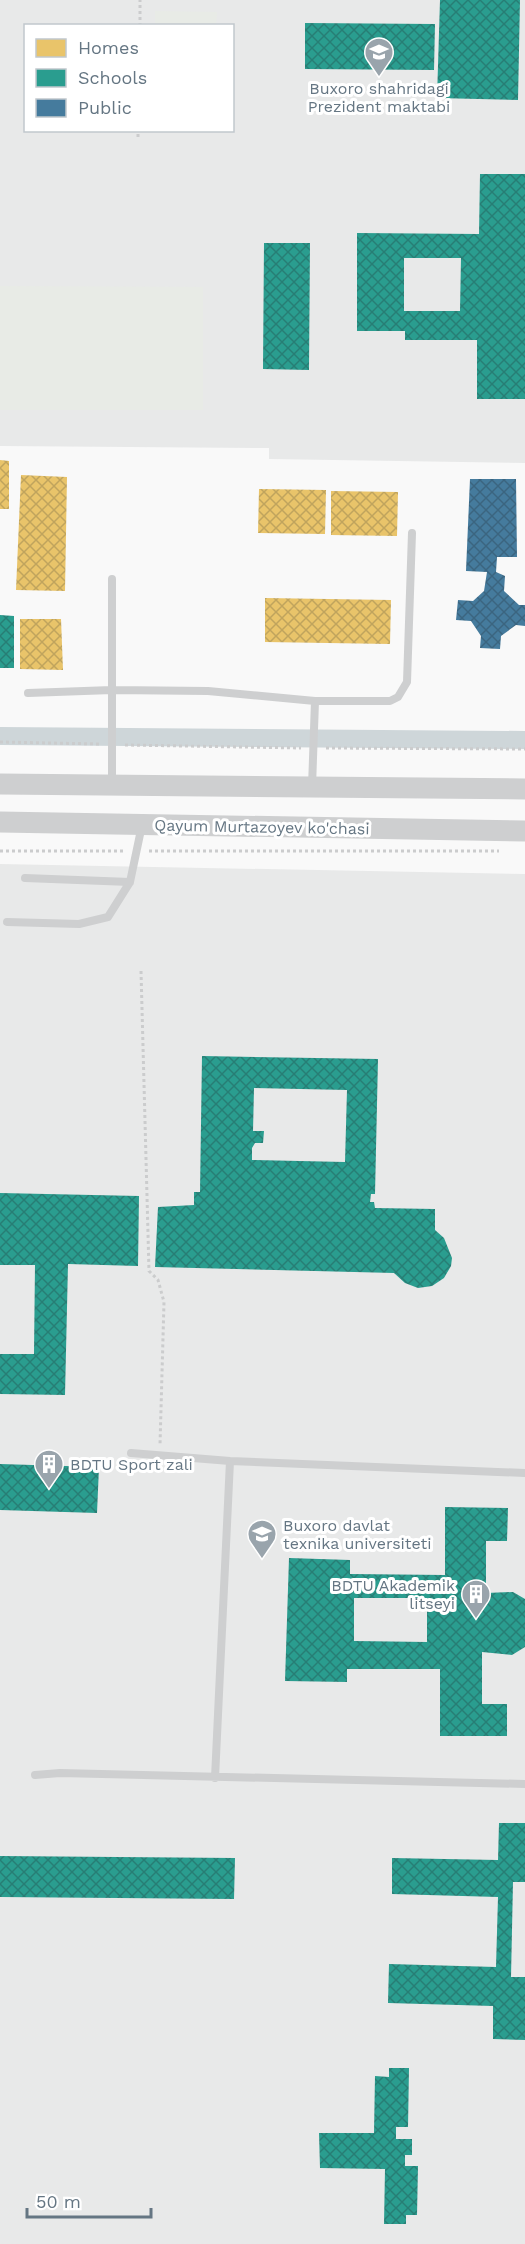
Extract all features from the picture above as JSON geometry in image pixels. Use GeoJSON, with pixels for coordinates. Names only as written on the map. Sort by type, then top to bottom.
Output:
{"type":"FeatureCollection","features":[{"type":"Feature","properties":{"kind":"street"},"geometry":{"type":"LineString","coordinates":[[0,784],[525,789]]}},
{"type":"Feature","properties":{"kind":"street","name":"Qayum Murtazoyev ko'chasi"},"geometry":{"type":"LineString","coordinates":[[0,822],[525,831]]}},
{"type":"Feature","properties":{"kind":"lane"},"geometry":{"type":"LineString","coordinates":[[28,693],[112,690],[208,691],[315,701],[390,701],[398,697],[407,682],[412,533]]}},
{"type":"Feature","properties":{"kind":"lane"},"geometry":{"type":"LineString","coordinates":[[112,579],[112,785]]}},
{"type":"Feature","properties":{"kind":"lane"},"geometry":{"type":"LineString","coordinates":[[312,787],[316,725],[315,701]]}},
{"type":"Feature","properties":{"kind":"lane"},"geometry":{"type":"LineString","coordinates":[[7,922],[79,924],[108,917],[130,882],[142,825]]}},
{"type":"Feature","properties":{"kind":"lane"},"geometry":{"type":"LineString","coordinates":[[25,878],[130,882]]}},
{"type":"Feature","properties":{"kind":"lane"},"geometry":{"type":"LineString","coordinates":[[131,1453],[230,1461],[525,1473]]}},
{"type":"Feature","properties":{"kind":"lane"},"geometry":{"type":"LineString","coordinates":[[215,1778],[230,1461]]}},
{"type":"Feature","properties":{"kind":"lane"},"geometry":{"type":"LineString","coordinates":[[35,1775],[60,1773],[525,1784]]}},
{"type":"Feature","properties":{"kind":"path"},"geometry":{"type":"LineString","coordinates":[[140,0],[140,24]]}},
{"type":"Feature","properties":{"kind":"path"},"geometry":{"type":"LineString","coordinates":[[138,132],[138,137]]}},
{"type":"Feature","properties":{"kind":"path"},"geometry":{"type":"LineString","coordinates":[[0,742],[525,749]]}},
{"type":"Feature","properties":{"kind":"path"},"geometry":{"type":"LineString","coordinates":[[0,851],[502,851]]}},
{"type":"Feature","properties":{"kind":"path"},"geometry":{"type":"LineString","coordinates":[[141,971],[149,1271],[158,1280],[164,1302],[160,1456]]}},
{"type":"Feature","properties":{"kind":"shaded area"},"geometry":{"type":"Polygon","coordinates":[[[0,0],[525,0],[525,463],[269,459],[269,448],[0,446],[0,0]]]}},
{"type":"Feature","properties":{"kind":"shaded area"},"geometry":{"type":"Polygon","coordinates":[[[155,11],[217,12],[216,24],[155,24],[155,11]]]}},
{"type":"Feature","properties":{"kind":"shaded area"},"geometry":{"type":"Polygon","coordinates":[[[0,286],[203,287],[203,410],[0,410],[0,286]]]}},
{"type":"Feature","properties":{"kind":"shaded area","name":"Buxoro davlat texnika universiteti"},"geometry":{"type":"Polygon","coordinates":[[[0,864],[525,874],[525,2244],[0,2244],[0,864]]]}},
{"type":"Feature","properties":{"kind":"building: Homes"},"geometry":{"type":"Polygon","coordinates":[[[0,460],[9,461],[9,509],[0,509],[0,460]]]}},
{"type":"Feature","properties":{"kind":"building: Homes"},"geometry":{"type":"Polygon","coordinates":[[[21,475],[67,477],[65,591],[16,590],[21,475]]]}},
{"type":"Feature","properties":{"kind":"building: Homes"},"geometry":{"type":"Polygon","coordinates":[[[259,489],[326,490],[325,534],[258,533],[259,489]]]}},
{"type":"Feature","properties":{"kind":"building: Homes"},"geometry":{"type":"Polygon","coordinates":[[[331,491],[398,492],[397,536],[331,535],[331,491]]]}},
{"type":"Feature","properties":{"kind":"building: Homes"},"geometry":{"type":"Polygon","coordinates":[[[265,598],[391,600],[390,644],[265,642],[265,598]]]}},
{"type":"Feature","properties":{"kind":"building: Homes"},"geometry":{"type":"Polygon","coordinates":[[[20,619],[61,619],[63,670],[20,669],[20,619]]]}},
{"type":"Feature","properties":{"kind":"building: Schools"},"geometry":{"type":"Polygon","coordinates":[[[440,0],[520,0],[518,100],[437,98],[440,0]]]}},
{"type":"Feature","properties":{"kind":"building: Schools"},"geometry":{"type":"Polygon","coordinates":[[[305,23],[435,24],[434,70],[305,69],[305,23]]]}},
{"type":"Feature","properties":{"kind":"building: Schools"},"geometry":{"type":"Polygon","coordinates":[[[480,174],[525,174],[525,399],[477,399],[477,340],[405,340],[405,331],[357,331],[357,233],[479,234],[480,174]],[[404,258],[404,311],[460,311],[461,258],[404,258]]]}},
{"type":"Feature","properties":{"kind":"building: Schools"},"geometry":{"type":"Polygon","coordinates":[[[264,243],[310,243],[309,370],[263,369],[264,243]]]}},
{"type":"Feature","properties":{"kind":"building: Schools"},"geometry":{"type":"Polygon","coordinates":[[[0,615],[14,616],[14,668],[0,668],[0,615]]]}},
{"type":"Feature","properties":{"kind":"building: Schools"},"geometry":{"type":"Polygon","coordinates":[[[202,1056],[378,1059],[375,1194],[371,1194],[370,1202],[374,1202],[375,1208],[435,1209],[435,1230],[444,1238],[452,1258],[451,1266],[444,1278],[432,1286],[418,1288],[405,1283],[394,1273],[155,1267],[158,1207],[194,1205],[194,1192],[200,1192],[202,1056]],[[254,1088],[253,1131],[264,1131],[263,1143],[255,1143],[252,1148],[252,1160],[345,1162],[347,1090],[254,1088]]]}},
{"type":"Feature","properties":{"kind":"building: Schools"},"geometry":{"type":"Polygon","coordinates":[[[0,1193],[139,1196],[138,1266],[68,1264],[65,1395],[0,1394],[0,1354],[34,1354],[35,1265],[0,1265],[0,1193]]]}},
{"type":"Feature","properties":{"kind":"building: Schools","name":"BDTU Sport zali"},"geometry":{"type":"Polygon","coordinates":[[[0,1464],[99,1467],[97,1513],[0,1510],[0,1464]]]}},
{"type":"Feature","properties":{"kind":"building: Schools","name":"BDTU Akademik litseyi"},"geometry":{"type":"Polygon","coordinates":[[[445,1507],[508,1508],[507,1541],[486,1541],[486,1593],[513,1592],[525,1599],[525,1647],[512,1655],[482,1652],[482,1704],[507,1704],[507,1736],[440,1736],[440,1669],[347,1669],[347,1682],[285,1681],[289,1558],[350,1560],[350,1574],[445,1575],[445,1507]],[[354,1598],[354,1641],[427,1642],[427,1598],[354,1598]]]}},
{"type":"Feature","properties":{"kind":"building: Schools"},"geometry":{"type":"Polygon","coordinates":[[[499,1823],[525,1823],[525,1882],[513,1882],[511,1977],[525,1977],[525,2040],[493,2039],[493,2006],[388,2003],[389,1964],[496,1967],[498,1897],[392,1894],[392,1858],[498,1860],[499,1823]]]}},
{"type":"Feature","properties":{"kind":"building: Schools"},"geometry":{"type":"Polygon","coordinates":[[[0,1856],[235,1858],[234,1899],[0,1897],[0,1856]]]}},
{"type":"Feature","properties":{"kind":"building: Schools"},"geometry":{"type":"Polygon","coordinates":[[[389,2068],[409,2068],[408,2127],[396,2127],[396,2139],[412,2139],[412,2155],[405,2155],[405,2166],[418,2166],[417,2215],[406,2215],[406,2224],[384,2224],[385,2169],[320,2168],[319,2133],[374,2133],[375,2076],[389,2077],[389,2068]]]}},
{"type":"Feature","properties":{"kind":"building: Public"},"geometry":{"type":"Polygon","coordinates":[[[470,479],[516,479],[517,557],[497,557],[496,572],[505,576],[504,591],[519,605],[525,605],[525,626],[516,625],[501,636],[500,649],[480,648],[481,636],[471,621],[456,620],[458,600],[473,601],[484,591],[487,572],[466,571],[470,479]]]}},
{"type":"Feature","properties":{"kind":"waterway"},"geometry":{"type":"LineString","coordinates":[[0,736],[525,740]]}},
{"type":"Feature","properties":{"kind":"place","name":"Buxoro shahridagi Prezident maktabi"},"geometry":{"type":"Point","coordinates":[379,78]}},
{"type":"Feature","properties":{"kind":"place","name":"BDTU Sport zali"},"geometry":{"type":"Point","coordinates":[49,1490]}},
{"type":"Feature","properties":{"kind":"place","name":"Buxoro davlat texnika universiteti"},"geometry":{"type":"Point","coordinates":[262,1560]}},
{"type":"Feature","properties":{"kind":"place","name":"BDTU Akademik litseyi"},"geometry":{"type":"Point","coordinates":[476,1620]}}]}
